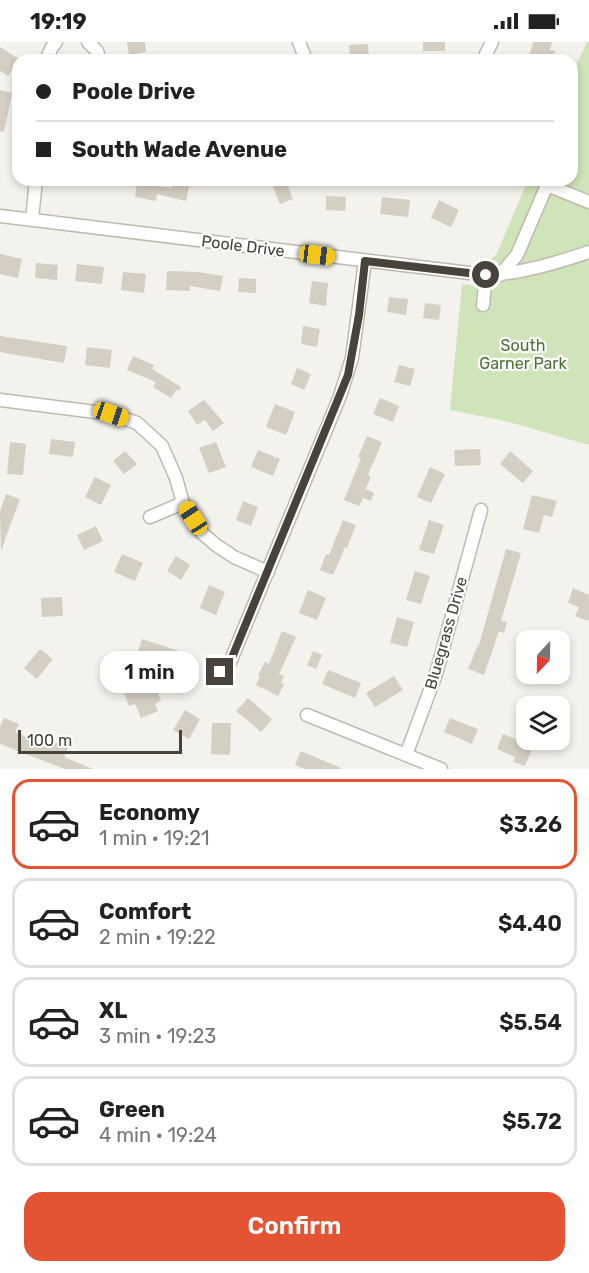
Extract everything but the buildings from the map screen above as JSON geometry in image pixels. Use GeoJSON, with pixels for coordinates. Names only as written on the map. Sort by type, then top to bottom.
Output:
{"type":"FeatureCollection","features":[{"type":"Feature","properties":{"kind":"street"},"geometry":{"type":"LineString","coordinates":[[88,42],[97,54]]}},
{"type":"Feature","properties":{"kind":"street"},"geometry":{"type":"LineString","coordinates":[[32,219],[35,186]]}},
{"type":"Feature","properties":{"kind":"street"},"geometry":{"type":"LineString","coordinates":[[500,275],[517,255],[546,186]]}},
{"type":"Feature","properties":{"kind":"street"},"geometry":{"type":"LineString","coordinates":[[552,186],[589,202]]}},
{"type":"Feature","properties":{"kind":"street","name":"Poole Drive"},"geometry":{"type":"LineString","coordinates":[[0,216],[486,275],[500,275],[560,262],[589,252]]}},
{"type":"Feature","properties":{"kind":"street"},"geometry":{"type":"LineString","coordinates":[[214,675],[229,665],[348,375],[359,315],[365,261]]}},
{"type":"Feature","properties":{"kind":"street"},"geometry":{"type":"LineString","coordinates":[[483,305],[486,275]]}},
{"type":"Feature","properties":{"kind":"street"},"geometry":{"type":"LineString","coordinates":[[0,400],[111,414],[137,423],[162,446],[176,478],[183,503],[202,532],[216,545],[251,566],[268,572]]}},
{"type":"Feature","properties":{"kind":"street"},"geometry":{"type":"LineString","coordinates":[[150,517],[183,503]]}},
{"type":"Feature","properties":{"kind":"street","name":"Bluegrass Drive"},"geometry":{"type":"LineString","coordinates":[[406,755],[436,674],[481,510]]}},
{"type":"Feature","properties":{"kind":"street"},"geometry":{"type":"LineString","coordinates":[[307,715],[441,769]]}},
{"type":"Feature","properties":{"kind":"green space","name":"South Garner Park"},"geometry":{"type":"Polygon","coordinates":[[[589,42],[589,445],[505,421],[450,410],[462,284],[484,287],[487,261],[496,255],[525,186],[578,186],[578,61],[589,42]]]}},
{"type":"Feature","properties":{"kind":"route"},"geometry":{"type":"LineString","coordinates":[[220,672],[229,665],[348,375],[359,315],[365,261],[486,275]]}}]}
